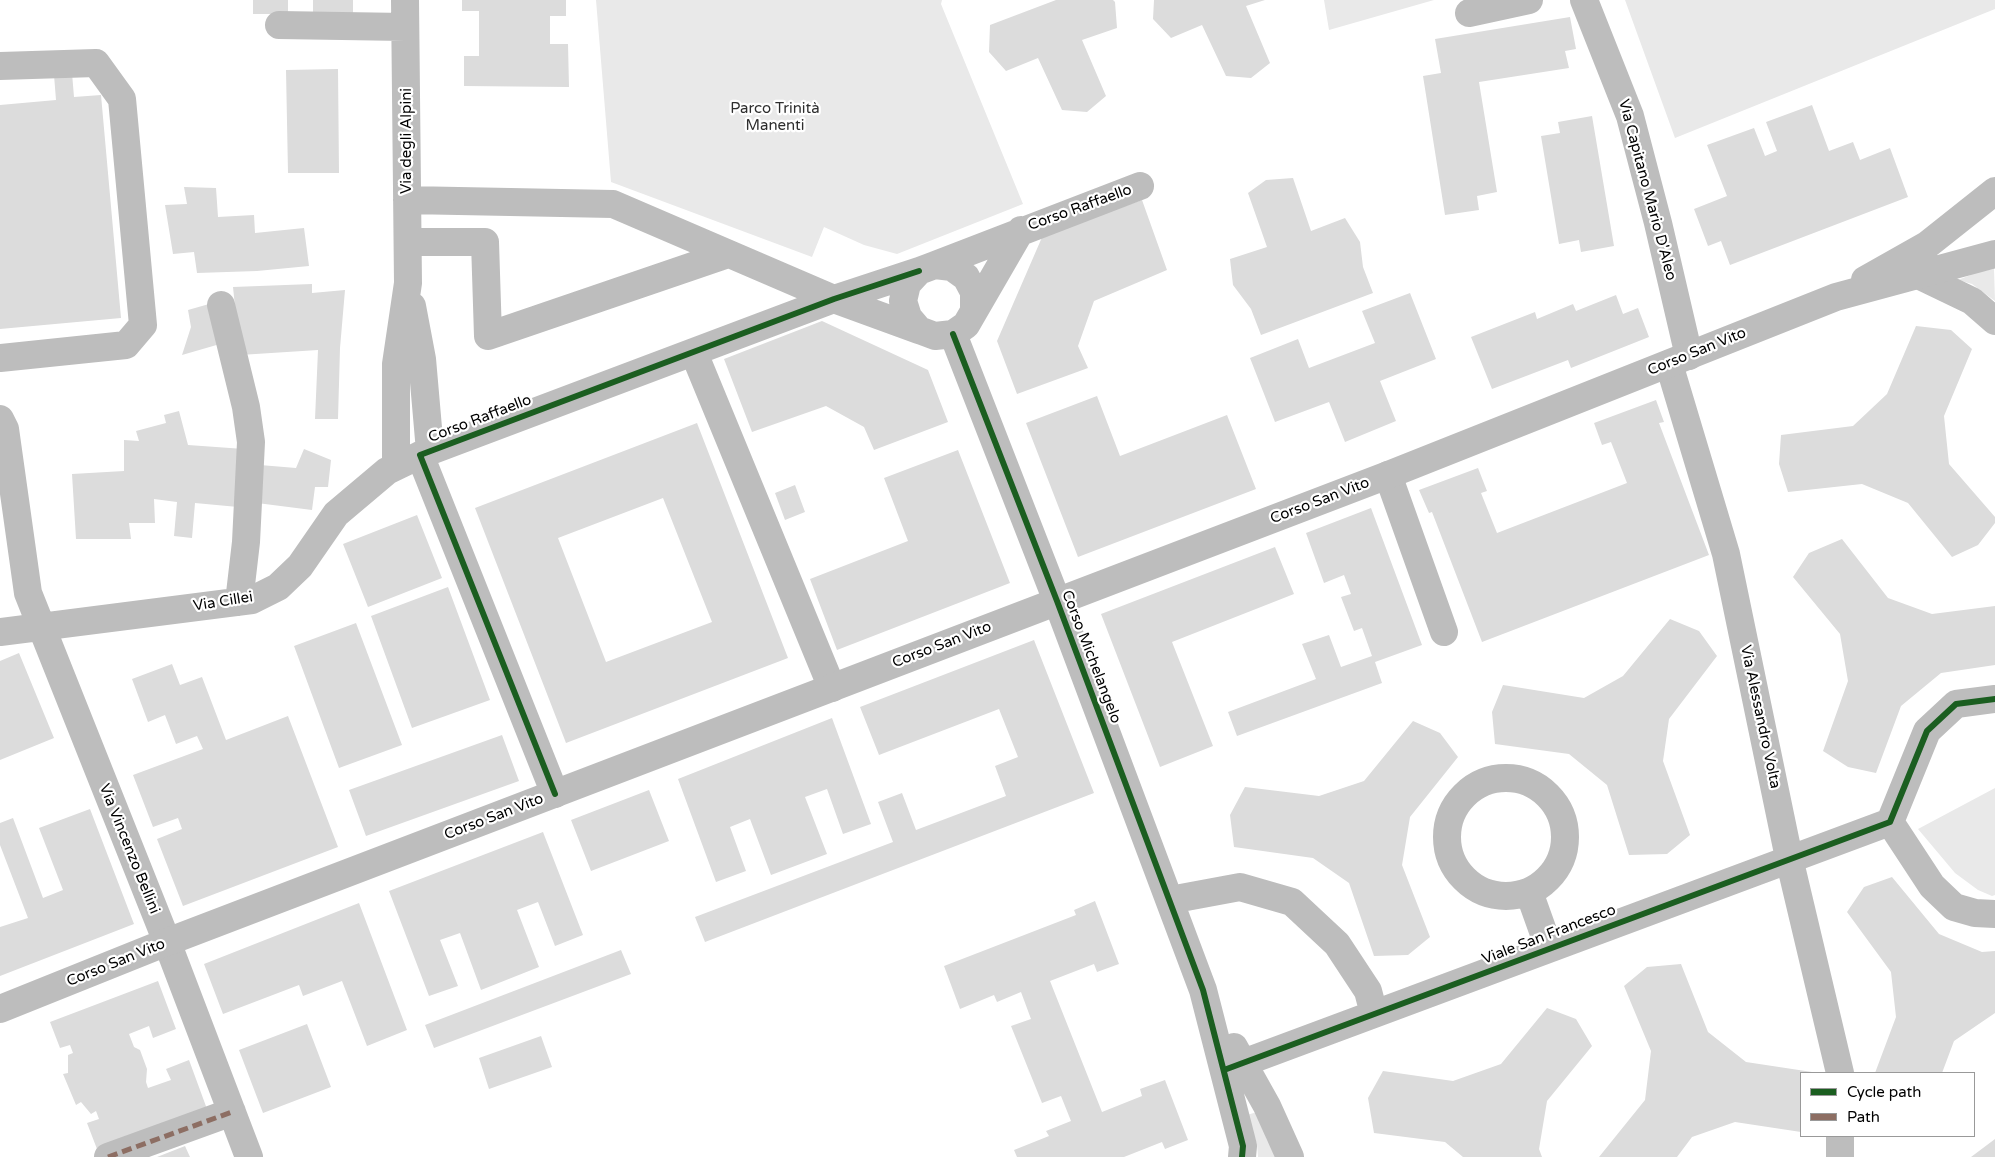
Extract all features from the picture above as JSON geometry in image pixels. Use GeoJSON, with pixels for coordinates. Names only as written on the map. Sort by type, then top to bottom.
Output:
{"type":"FeatureCollection","features":[{"type":"Feature","properties":{"kind":"street","name":"Via degli Alpini"},"geometry":{"type":"LineString","coordinates":[[405,0],[408,283]]}},
{"type":"Feature","properties":{"kind":"street"},"geometry":{"type":"LineString","coordinates":[[1469,13],[1528,0]]}},
{"type":"Feature","properties":{"kind":"street","name":"Via Capitano Mario D'Aleo"},"geometry":{"type":"LineString","coordinates":[[1584,0],[1630,116],[1658,223],[1679,360]]}},
{"type":"Feature","properties":{"kind":"street"},"geometry":{"type":"LineString","coordinates":[[279,25],[405,27]]}},
{"type":"Feature","properties":{"kind":"street"},"geometry":{"type":"LineString","coordinates":[[0,66],[96,63],[122,99],[143,325],[126,345],[0,358]]}},
{"type":"Feature","properties":{"kind":"street","name":"Corso Raffaello"},"geometry":{"type":"LineString","coordinates":[[555,794],[416,458],[834,299],[927,268],[1021,230],[1140,186]]}},
{"type":"Feature","properties":{"kind":"street"},"geometry":{"type":"LineString","coordinates":[[1836,297],[1927,245],[1995,191]]}},
{"type":"Feature","properties":{"kind":"street"},"geometry":{"type":"LineString","coordinates":[[407,200],[613,204],[834,299],[935,336],[953,334],[966,325],[1021,230]]}},
{"type":"Feature","properties":{"kind":"street"},"geometry":{"type":"LineString","coordinates":[[484,201],[488,336],[728,254]]}},
{"type":"Feature","properties":{"kind":"street"},"geometry":{"type":"LineString","coordinates":[[408,242],[485,242]]}},
{"type":"Feature","properties":{"kind":"street"},"geometry":{"type":"LineString","coordinates":[[1836,297],[1920,276],[1995,254]]}},
{"type":"Feature","properties":{"kind":"street"},"geometry":{"type":"LineString","coordinates":[[919,330],[908,317],[903,301],[907,284],[927,268],[952,267],[966,277],[974,292],[974,310]]}},
{"type":"Feature","properties":{"kind":"street"},"geometry":{"type":"LineString","coordinates":[[1920,276],[1972,301],[1995,321]]}},
{"type":"Feature","properties":{"kind":"street"},"geometry":{"type":"LineString","coordinates":[[408,283],[422,359],[416,458]]}},
{"type":"Feature","properties":{"kind":"street"},"geometry":{"type":"LineString","coordinates":[[408,283],[396,364],[416,458]]}},
{"type":"Feature","properties":{"kind":"street","name":"Corso San Vito"},"geometry":{"type":"LineString","coordinates":[[0,1009],[167,942],[1388,475],[1836,297]]}},
{"type":"Feature","properties":{"kind":"street"},"geometry":{"type":"LineString","coordinates":[[221,305],[246,407],[251,442],[246,542],[239,602]]}},
{"type":"Feature","properties":{"kind":"street","name":"Corso Michelangelo"},"geometry":{"type":"LineString","coordinates":[[953,334],[1057,601],[1203,990],[1234,1067]]}},
{"type":"Feature","properties":{"kind":"street"},"geometry":{"type":"LineString","coordinates":[[694,353],[832,688]]}},
{"type":"Feature","properties":{"kind":"street","name":"Via Alessandro Volta"},"geometry":{"type":"LineString","coordinates":[[1679,360],[1726,554],[1789,858],[1840,1072]]}},
{"type":"Feature","properties":{"kind":"street","name":"Via Vincenzo Bellini"},"geometry":{"type":"LineString","coordinates":[[2,424],[28,593],[167,942],[249,1157]]}},
{"type":"Feature","properties":{"kind":"street","name":"Via Cillei"},"geometry":{"type":"LineString","coordinates":[[0,632],[252,600],[278,586],[300,566],[336,514],[387,472],[416,458]]}},
{"type":"Feature","properties":{"kind":"street"},"geometry":{"type":"LineString","coordinates":[[1388,475],[1444,632]]}},
{"type":"Feature","properties":{"kind":"street"},"geometry":{"type":"LineString","coordinates":[[1995,699],[1956,704],[1927,730],[1890,822],[1932,886],[1954,907],[1975,913],[1995,914]]}},
{"type":"Feature","properties":{"kind":"street"},"geometry":{"type":"LineString","coordinates":[[1517,778],[1537,786],[1554,801],[1563,820],[1566,842],[1560,863],[1547,880],[1529,892],[1507,896],[1486,892],[1467,881],[1454,864],[1447,843],[1449,822],[1458,802],[1474,787],[1495,779],[1517,778]]}},
{"type":"Feature","properties":{"kind":"street","name":"Viale San Francesco"},"geometry":{"type":"LineString","coordinates":[[1234,1067],[1789,858],[1890,822]]}},
{"type":"Feature","properties":{"kind":"street"},"geometry":{"type":"LineString","coordinates":[[1170,900],[1240,887],[1292,902],[1337,944],[1368,991],[1374,1014]]}},
{"type":"Feature","properties":{"kind":"street"},"geometry":{"type":"LineString","coordinates":[[1529,892],[1550,948]]}},
{"type":"Feature","properties":{"kind":"street"},"geometry":{"type":"LineString","coordinates":[[1234,1067],[1243,1146],[1242,1157]]}},
{"type":"Feature","properties":{"kind":"street"},"geometry":{"type":"LineString","coordinates":[[1234,1067],[1267,1106],[1290,1157]]}},
{"type":"Feature","properties":{"kind":"street"},"geometry":{"type":"LineString","coordinates":[[108,1157],[232,1112]]}},
{"type":"Feature","properties":{"kind":"street"},"geometry":{"type":"LineString","coordinates":[[1840,1137],[1840,1157]]}},
{"type":"Feature","properties":{"kind":"green space","name":"Parco Trinità Manenti"},"geometry":{"type":"Polygon","coordinates":[[[596,0],[942,0],[941,4],[1023,204],[897,254],[864,245],[824,227],[812,257],[611,182],[596,0]]]}},
{"type":"Feature","properties":{"kind":"green space"},"geometry":{"type":"Polygon","coordinates":[[[1324,0],[1434,0],[1329,30],[1324,0]]]}},
{"type":"Feature","properties":{"kind":"green space"},"geometry":{"type":"Polygon","coordinates":[[[1625,0],[1995,0],[1995,9],[1675,138],[1625,0]]]}},
{"type":"Feature","properties":{"kind":"green space"},"geometry":{"type":"Polygon","coordinates":[[[1994,269],[1995,301],[1972,284],[1958,280],[1978,272],[1994,269]]]}},
{"type":"Feature","properties":{"kind":"green space"},"geometry":{"type":"Polygon","coordinates":[[[1995,788],[1995,895],[1992,896],[1978,890],[1955,873],[1918,829],[1995,788]]]}},
{"type":"Feature","properties":{"kind":"green space"},"geometry":{"type":"Polygon","coordinates":[[[1257,1112],[1267,1140],[1277,1157],[1258,1157],[1257,1144],[1247,1115],[1257,1112]]]}},
{"type":"Feature","properties":{"kind":"building"},"geometry":{"type":"Polygon","coordinates":[[[253,0],[288,0],[288,14],[253,14],[253,0]]]}},
{"type":"Feature","properties":{"kind":"building"},"geometry":{"type":"Polygon","coordinates":[[[313,0],[353,0],[353,16],[313,16],[313,0]]]}},
{"type":"Feature","properties":{"kind":"building"},"geometry":{"type":"Polygon","coordinates":[[[462,0],[566,0],[566,16],[550,16],[550,44],[568,44],[569,87],[464,86],[464,56],[479,56],[479,11],[462,11],[462,0]]]}},
{"type":"Feature","properties":{"kind":"building"},"geometry":{"type":"Polygon","coordinates":[[[1056,0],[1113,0],[1115,2],[1117,28],[1082,40],[1106,96],[1087,112],[1062,110],[1038,58],[1006,71],[989,52],[990,25],[1056,0]]]}},
{"type":"Feature","properties":{"kind":"building"},"geometry":{"type":"Polygon","coordinates":[[[1154,0],[1265,0],[1246,6],[1270,63],[1251,78],[1226,76],[1202,25],[1171,38],[1153,19],[1154,0]]]}},
{"type":"Feature","properties":{"kind":"building"},"geometry":{"type":"Polygon","coordinates":[[[1570,17],[1576,49],[1565,51],[1569,68],[1479,82],[1497,192],[1477,196],[1479,210],[1445,215],[1423,76],[1441,73],[1435,39],[1570,17]]]}},
{"type":"Feature","properties":{"kind":"building"},"geometry":{"type":"Polygon","coordinates":[[[338,69],[339,173],[288,173],[286,70],[338,69]]]}},
{"type":"Feature","properties":{"kind":"building"},"geometry":{"type":"Polygon","coordinates":[[[72,73],[74,97],[101,95],[121,318],[0,329],[0,105],[56,100],[54,75],[72,73]]]}},
{"type":"Feature","properties":{"kind":"building"},"geometry":{"type":"Polygon","coordinates":[[[1812,105],[1829,151],[1853,142],[1860,160],[1890,148],[1908,197],[1730,265],[1721,241],[1708,246],[1694,209],[1727,196],[1707,145],[1754,128],[1765,156],[1777,151],[1766,122],[1812,105]]]}},
{"type":"Feature","properties":{"kind":"building"},"geometry":{"type":"Polygon","coordinates":[[[1592,116],[1614,246],[1581,252],[1579,240],[1559,244],[1541,136],[1560,133],[1558,122],[1592,116]]]}},
{"type":"Feature","properties":{"kind":"building"},"geometry":{"type":"Polygon","coordinates":[[[1293,178],[1311,231],[1345,218],[1360,242],[1363,267],[1373,293],[1261,335],[1251,309],[1233,285],[1230,259],[1267,247],[1248,193],[1266,180],[1293,178]]]}},
{"type":"Feature","properties":{"kind":"building"},"geometry":{"type":"Polygon","coordinates":[[[184,187],[216,188],[218,217],[254,215],[255,233],[304,228],[309,266],[257,271],[197,273],[194,252],[173,254],[165,205],[187,204],[184,187]]]}},
{"type":"Feature","properties":{"kind":"building"},"geometry":{"type":"Polygon","coordinates":[[[1142,200],[1167,270],[1094,301],[1078,346],[1088,368],[1017,394],[997,341],[1043,235],[1142,200]]]}},
{"type":"Feature","properties":{"kind":"building"},"geometry":{"type":"Polygon","coordinates":[[[312,284],[312,293],[345,290],[340,348],[338,419],[315,419],[318,350],[240,355],[233,287],[312,284]]]}},
{"type":"Feature","properties":{"kind":"building"},"geometry":{"type":"Polygon","coordinates":[[[1410,293],[1436,359],[1380,381],[1396,421],[1345,442],[1329,402],[1275,422],[1250,358],[1298,339],[1309,368],[1375,343],[1362,311],[1410,293]]]}},
{"type":"Feature","properties":{"kind":"building"},"geometry":{"type":"Polygon","coordinates":[[[1616,295],[1623,314],[1638,308],[1649,337],[1571,368],[1568,360],[1492,389],[1471,337],[1535,312],[1537,319],[1573,304],[1576,311],[1616,295]]]}},
{"type":"Feature","properties":{"kind":"building"},"geometry":{"type":"Polygon","coordinates":[[[209,304],[220,344],[182,355],[191,327],[188,310],[209,304]]]}},
{"type":"Feature","properties":{"kind":"building"},"geometry":{"type":"Polygon","coordinates":[[[822,321],[928,370],[948,422],[874,450],[864,427],[826,406],[752,432],[724,359],[822,321]]]}},
{"type":"Feature","properties":{"kind":"building"},"geometry":{"type":"Polygon","coordinates":[[[1916,326],[1951,330],[1972,349],[1944,416],[1949,464],[1995,517],[1995,523],[1978,545],[1952,557],[1908,503],[1862,484],[1788,492],[1779,464],[1781,435],[1853,426],[1887,394],[1916,326]]]}},
{"type":"Feature","properties":{"kind":"building"},"geometry":{"type":"Polygon","coordinates":[[[1097,396],[1120,456],[1227,415],[1256,489],[1078,557],[1026,423],[1097,396]]]}},
{"type":"Feature","properties":{"kind":"building"},"geometry":{"type":"Polygon","coordinates":[[[1656,400],[1664,422],[1659,423],[1709,555],[1482,642],[1432,512],[1429,513],[1419,490],[1478,468],[1487,491],[1481,493],[1497,533],[1627,483],[1611,442],[1602,445],[1594,423],[1656,400]]]}},
{"type":"Feature","properties":{"kind":"building"},"geometry":{"type":"Polygon","coordinates":[[[179,411],[188,445],[244,449],[238,507],[195,503],[192,538],[174,536],[177,502],[154,499],[155,523],[129,523],[131,539],[76,539],[72,474],[124,471],[124,440],[139,441],[136,431],[166,423],[164,415],[179,411]]]}},
{"type":"Feature","properties":{"kind":"building"},"geometry":{"type":"Polygon","coordinates":[[[697,423],[788,658],[566,743],[475,508],[697,423]],[[663,498],[558,538],[606,662],[712,622],[663,498]]]}},
{"type":"Feature","properties":{"kind":"building"},"geometry":{"type":"Polygon","coordinates":[[[304,449],[331,460],[328,487],[315,487],[312,510],[257,503],[260,465],[296,468],[304,449]]]}},
{"type":"Feature","properties":{"kind":"building"},"geometry":{"type":"Polygon","coordinates":[[[958,450],[1010,583],[837,650],[810,579],[908,541],[884,478],[958,450]]]}},
{"type":"Feature","properties":{"kind":"building"},"geometry":{"type":"Polygon","coordinates":[[[795,485],[805,512],[785,520],[775,493],[795,485]]]}},
{"type":"Feature","properties":{"kind":"building"},"geometry":{"type":"Polygon","coordinates":[[[1371,508],[1422,645],[1375,662],[1382,683],[1237,736],[1228,712],[1316,679],[1302,644],[1329,635],[1341,667],[1372,656],[1362,628],[1354,631],[1341,597],[1351,594],[1344,575],[1324,583],[1306,533],[1371,508]]]}},
{"type":"Feature","properties":{"kind":"building"},"geometry":{"type":"Polygon","coordinates":[[[417,515],[442,578],[368,607],[343,544],[417,515]]]}},
{"type":"Feature","properties":{"kind":"building"},"geometry":{"type":"Polygon","coordinates":[[[1842,539],[1888,598],[1932,614],[1995,606],[1995,665],[1941,673],[1901,706],[1876,773],[1848,767],[1823,751],[1848,681],[1840,634],[1793,577],[1809,553],[1842,539]]]}},
{"type":"Feature","properties":{"kind":"building"},"geometry":{"type":"Polygon","coordinates":[[[1275,547],[1294,594],[1172,642],[1213,746],[1160,767],[1101,614],[1275,547]]]}},
{"type":"Feature","properties":{"kind":"building"},"geometry":{"type":"Polygon","coordinates":[[[448,587],[490,700],[412,728],[371,616],[448,587]]]}},
{"type":"Feature","properties":{"kind":"building"},"geometry":{"type":"Polygon","coordinates":[[[1670,619],[1699,631],[1717,656],[1669,719],[1663,761],[1690,835],[1667,854],[1629,855],[1607,785],[1569,754],[1495,744],[1492,712],[1503,685],[1584,698],[1623,676],[1670,619]]]}},
{"type":"Feature","properties":{"kind":"building"},"geometry":{"type":"Polygon","coordinates":[[[356,623],[402,745],[339,768],[294,646],[356,623]]]}},
{"type":"Feature","properties":{"kind":"building"},"geometry":{"type":"Polygon","coordinates":[[[1034,640],[1094,793],[705,942],[695,917],[893,842],[878,802],[902,793],[916,830],[1006,796],[995,766],[1018,757],[999,709],[879,755],[860,707],[1034,640]]]}},
{"type":"Feature","properties":{"kind":"building"},"geometry":{"type":"Polygon","coordinates":[[[19,653],[54,738],[0,760],[0,661],[19,653]]]}},
{"type":"Feature","properties":{"kind":"building"},"geometry":{"type":"Polygon","coordinates":[[[172,664],[180,685],[202,677],[226,740],[288,716],[338,847],[183,906],[157,839],[182,829],[178,818],[153,827],[133,775],[203,749],[197,736],[176,744],[165,715],[148,722],[132,679],[172,664]]]}},
{"type":"Feature","properties":{"kind":"building"},"geometry":{"type":"Polygon","coordinates":[[[832,718],[871,824],[843,834],[827,789],[805,797],[827,854],[771,875],[750,819],[730,827],[746,871],[716,882],[678,779],[832,718]]]}},
{"type":"Feature","properties":{"kind":"building"},"geometry":{"type":"Polygon","coordinates":[[[1413,721],[1440,733],[1458,757],[1410,817],[1402,865],[1430,937],[1408,955],[1374,956],[1349,883],[1313,858],[1234,847],[1230,815],[1245,787],[1319,796],[1364,781],[1413,721]]]}},
{"type":"Feature","properties":{"kind":"building"},"geometry":{"type":"Polygon","coordinates":[[[502,735],[519,781],[366,836],[349,790],[502,735]]]}},
{"type":"Feature","properties":{"kind":"building"},"geometry":{"type":"Polygon","coordinates":[[[649,790],[669,841],[591,871],[571,820],[649,790]]]}},
{"type":"Feature","properties":{"kind":"building"},"geometry":{"type":"Polygon","coordinates":[[[90,809],[134,924],[0,976],[0,927],[28,918],[0,845],[0,823],[13,818],[43,898],[63,890],[39,828],[90,809]]]}},
{"type":"Feature","properties":{"kind":"building"},"geometry":{"type":"Polygon","coordinates":[[[543,832],[583,935],[555,946],[538,902],[517,910],[539,967],[481,990],[460,933],[440,940],[458,986],[429,996],[389,891],[543,832]]]}},
{"type":"Feature","properties":{"kind":"building"},"geometry":{"type":"Polygon","coordinates":[[[1892,877],[1939,934],[1982,952],[1995,951],[1995,1013],[1954,1041],[1942,1072],[1875,1072],[1896,1017],[1891,972],[1847,912],[1864,887],[1892,877]]]}},
{"type":"Feature","properties":{"kind":"building"},"geometry":{"type":"Polygon","coordinates":[[[1095,901],[1119,964],[1097,972],[1094,964],[1050,981],[1102,1112],[1142,1096],[1140,1089],[1165,1080],[1188,1140],[1165,1149],[1162,1142],[1124,1157],[1017,1157],[1014,1150],[1049,1136],[1046,1131],[1071,1121],[1061,1096],[1042,1103],[1011,1026],[1031,1019],[1021,992],[997,1002],[994,995],[960,1009],[944,966],[1076,915],[1074,910],[1095,901]]]}},
{"type":"Feature","properties":{"kind":"building"},"geometry":{"type":"Polygon","coordinates":[[[359,903],[407,1030],[367,1046],[342,981],[303,996],[299,985],[223,1014],[204,964],[359,903]]]}},
{"type":"Feature","properties":{"kind":"building"},"geometry":{"type":"Polygon","coordinates":[[[621,950],[631,974],[434,1048],[425,1025],[621,950]]]}},
{"type":"Feature","properties":{"kind":"building"},"geometry":{"type":"Polygon","coordinates":[[[1681,964],[1708,1032],[1746,1062],[1812,1072],[1800,1072],[1800,1132],[1735,1122],[1692,1137],[1677,1157],[1599,1157],[1645,1100],[1651,1051],[1624,986],[1647,967],[1681,964]]]}},
{"type":"Feature","properties":{"kind":"building"},"geometry":{"type":"Polygon","coordinates":[[[158,981],[176,1029],[153,1038],[149,1026],[129,1034],[134,1047],[140,1050],[147,1069],[146,1082],[148,1088],[171,1080],[166,1069],[189,1060],[207,1109],[97,1149],[87,1123],[99,1119],[96,1111],[91,1114],[81,1102],[76,1105],[63,1074],[68,1073],[68,1055],[73,1053],[70,1045],[60,1048],[50,1022],[158,981]]]}},
{"type":"Feature","properties":{"kind":"building"},"geometry":{"type":"Polygon","coordinates":[[[1547,1008],[1576,1019],[1592,1046],[1547,1101],[1539,1149],[1542,1157],[1463,1157],[1445,1142],[1374,1133],[1368,1098],[1383,1071],[1453,1081],[1501,1064],[1547,1008]]]}},
{"type":"Feature","properties":{"kind":"building"},"geometry":{"type":"Polygon","coordinates":[[[307,1024],[331,1087],[263,1113],[239,1050],[307,1024]]]}},
{"type":"Feature","properties":{"kind":"building"},"geometry":{"type":"Polygon","coordinates":[[[541,1036],[552,1067],[489,1089],[479,1058],[541,1036]]]}},
{"type":"Feature","properties":{"kind":"building"},"geometry":{"type":"Polygon","coordinates":[[[1995,1139],[1995,1157],[1971,1157],[1995,1139]]]}},
{"type":"Feature","properties":{"kind":"building"},"geometry":{"type":"Polygon","coordinates":[[[185,1146],[190,1157],[157,1157],[185,1146]]]}},
{"type":"Feature","properties":{"kind":"marked path"},"geometry":{"type":"LineString","coordinates":[[108,1157],[232,1112]]}},
{"type":"Feature","properties":{"kind":"cycle path"},"geometry":{"type":"LineString","coordinates":[[555,794],[420,455],[834,299],[919,271]]}},
{"type":"Feature","properties":{"kind":"cycle path"},"geometry":{"type":"LineString","coordinates":[[953,334],[1057,601],[1203,990],[1243,1146],[1242,1157]]}},
{"type":"Feature","properties":{"kind":"cycle path"},"geometry":{"type":"LineString","coordinates":[[1224,1070],[1890,822],[1927,731],[1956,704],[1995,699]]}}]}
